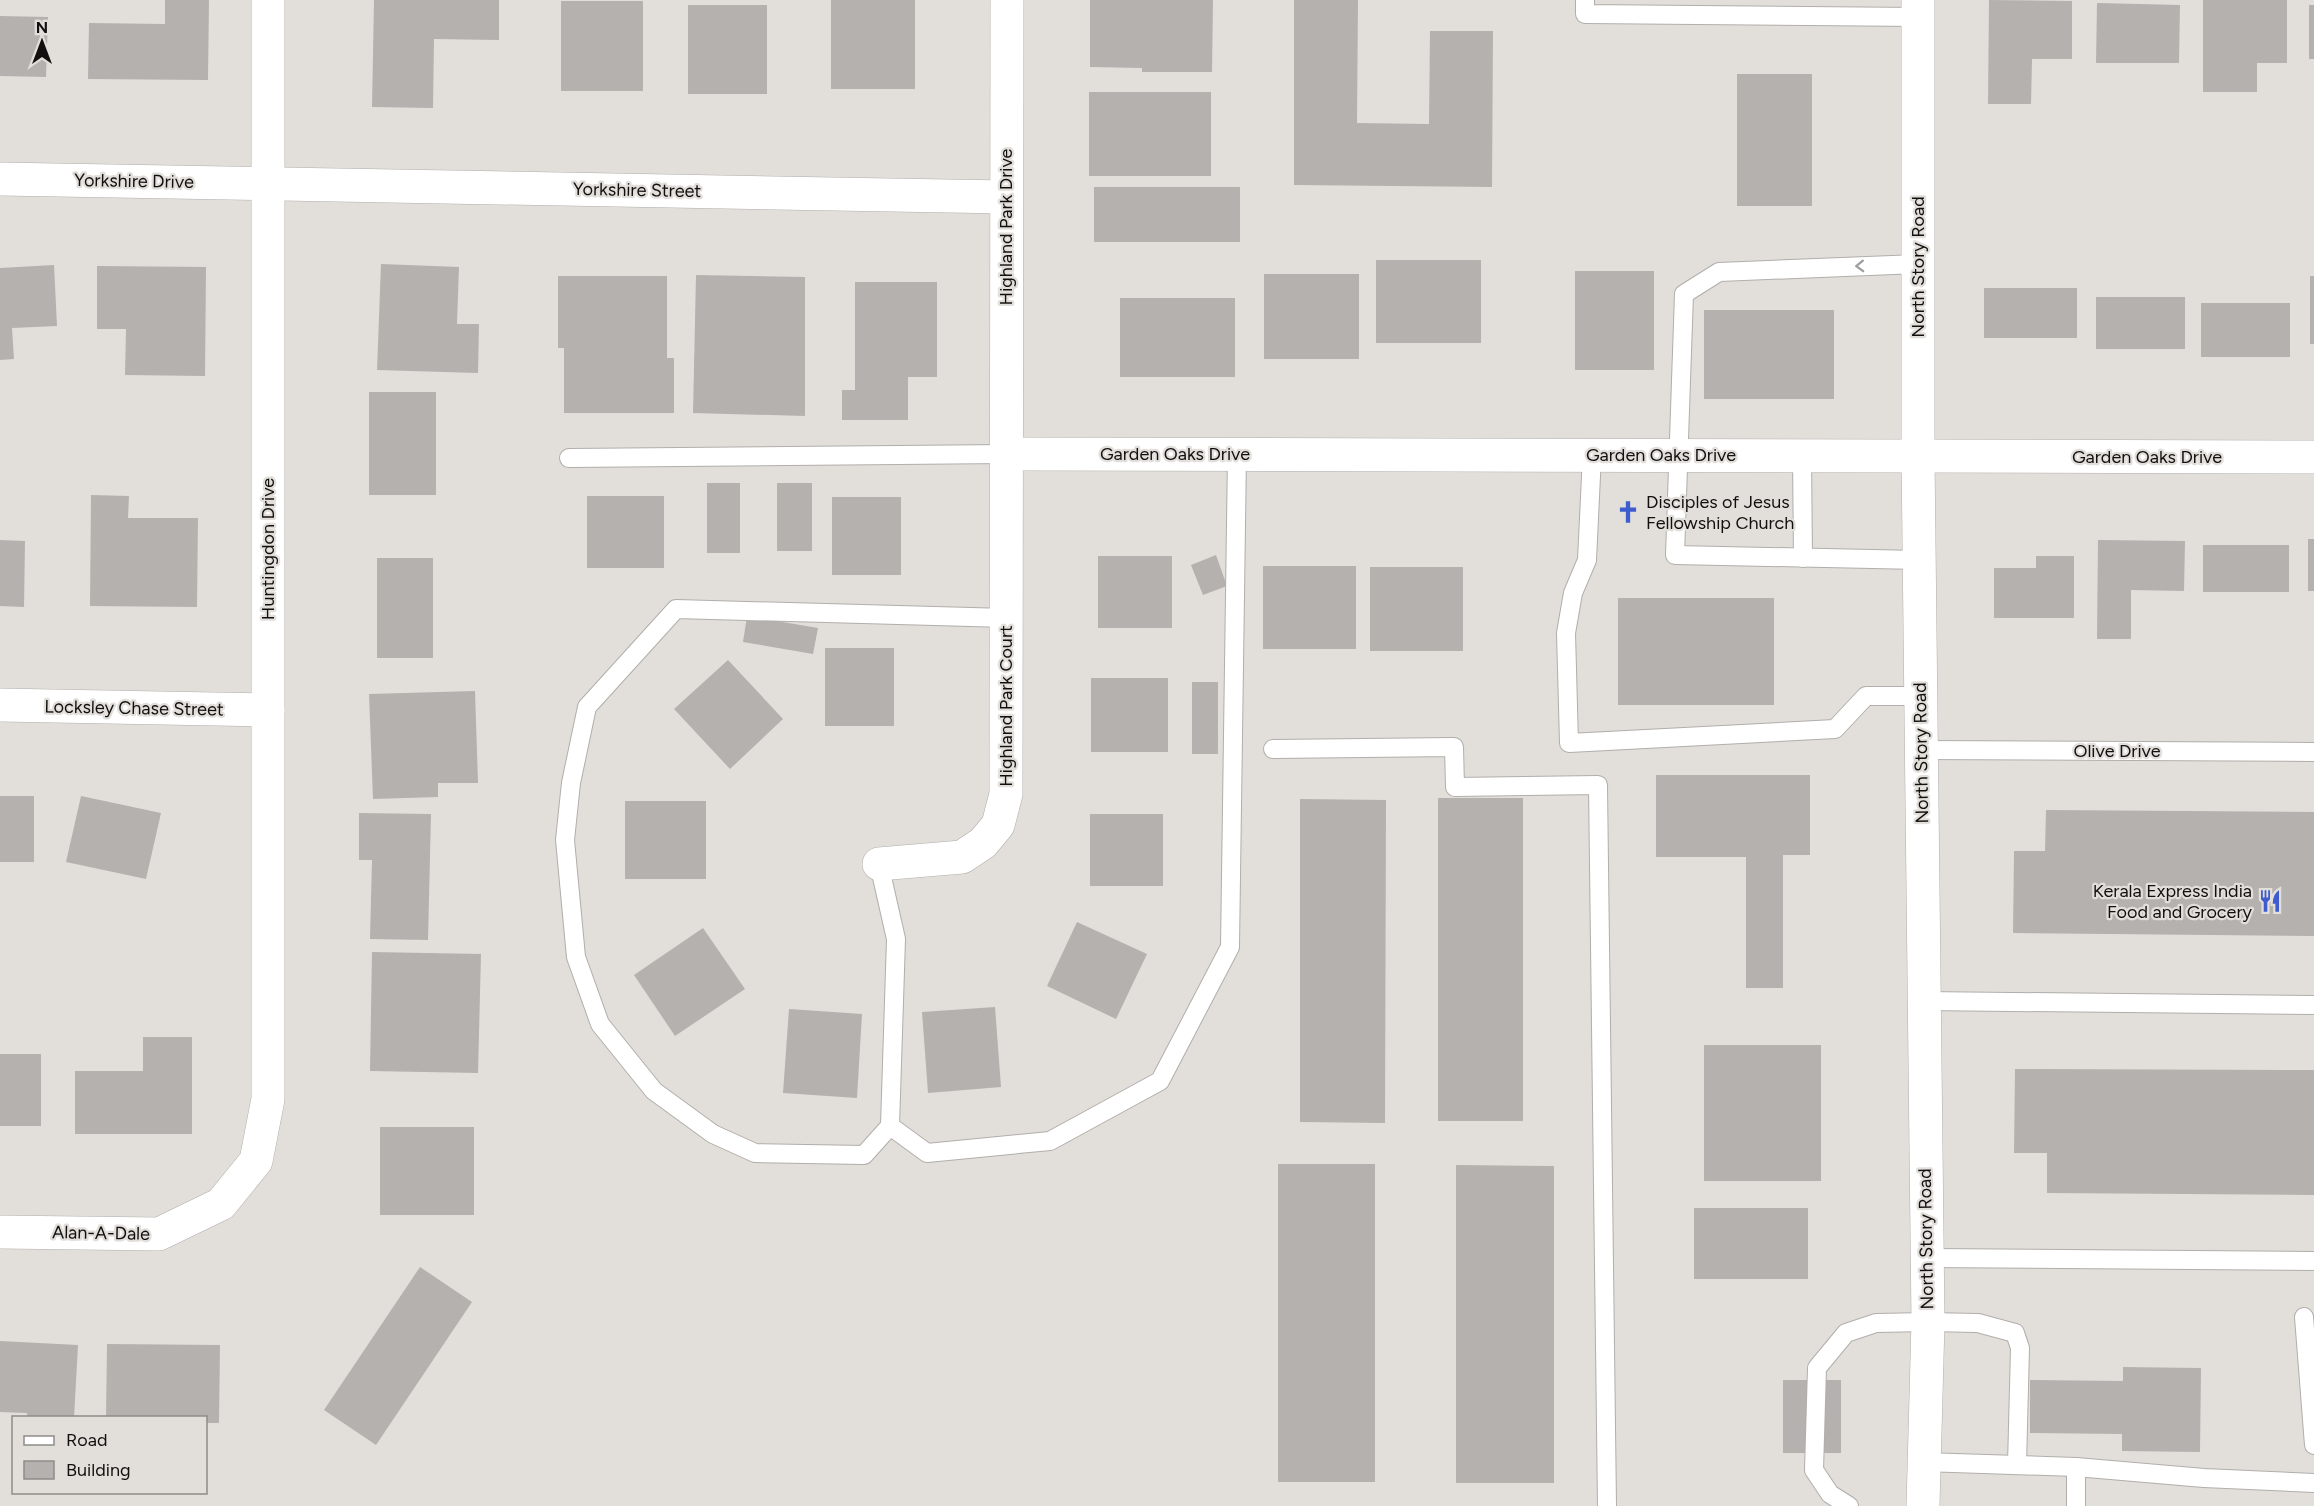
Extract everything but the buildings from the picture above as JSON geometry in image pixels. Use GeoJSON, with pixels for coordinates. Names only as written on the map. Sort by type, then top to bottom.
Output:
{"type":"FeatureCollection","features":[{"type":"Feature","properties":{"kind":"street","name":"Huntingdon Drive"},"geometry":{"type":"LineString","coordinates":[[268,0],[268,1099]]}},
{"type":"Feature","properties":{"kind":"street","name":"Highland Park Drive"},"geometry":{"type":"LineString","coordinates":[[1007,0],[1007,453]]}},
{"type":"Feature","properties":{"kind":"street","name":"North Story Road"},"geometry":{"type":"LineString","coordinates":[[1918,8],[1918,456],[1928,1322],[1923,1506]]}},
{"type":"Feature","properties":{"kind":"street","name":"Yorkshire Drive"},"geometry":{"type":"LineString","coordinates":[[0,179],[268,183]]}},
{"type":"Feature","properties":{"kind":"street","name":"Yorkshire Street"},"geometry":{"type":"LineString","coordinates":[[268,183],[1006,197]]}},
{"type":"Feature","properties":{"kind":"street","name":"Garden Oaks Drive"},"geometry":{"type":"LineString","coordinates":[[1007,453],[2314,457]]}},
{"type":"Feature","properties":{"kind":"street","name":"Highland Park Court"},"geometry":{"type":"LineString","coordinates":[[879,864],[962,857],[983,843],[998,825],[1006,794],[1007,453]]}},
{"type":"Feature","properties":{"kind":"street","name":"Locksley Chase Street"},"geometry":{"type":"LineString","coordinates":[[0,705],[268,710]]}},
{"type":"Feature","properties":{"kind":"street","name":"Alan-A-Dale"},"geometry":{"type":"LineString","coordinates":[[0,1232],[159,1234],[221,1204],[256,1161],[268,1099]]}},
{"type":"Feature","properties":{"kind":"lane"},"geometry":{"type":"LineString","coordinates":[[1585,0],[1585,14],[1918,8]]}},
{"type":"Feature","properties":{"kind":"lane"},"geometry":{"type":"LineString","coordinates":[[1918,264],[1719,272],[1684,294],[1676,555],[1919,560]]}},
{"type":"Feature","properties":{"kind":"lane"},"geometry":{"type":"LineString","coordinates":[[569,458],[1007,453]]}},
{"type":"Feature","properties":{"kind":"lane"},"geometry":{"type":"LineString","coordinates":[[890,1126],[927,1153],[1050,1141],[1160,1081],[1230,947],[1238,454]]}},
{"type":"Feature","properties":{"kind":"lane"},"geometry":{"type":"LineString","coordinates":[[1592,455],[1587,560],[1574,593],[1566,633],[1569,743],[1835,729],[1866,696],[1920,696]]}},
{"type":"Feature","properties":{"kind":"lane"},"geometry":{"type":"LineString","coordinates":[[1802,455],[1803,558]]}},
{"type":"Feature","properties":{"kind":"lane"},"geometry":{"type":"LineString","coordinates":[[879,864],[896,939],[890,1126],[864,1155],[755,1153],[713,1134],[654,1091],[600,1024],[576,957],[565,840],[571,783],[587,706],[676,609],[1007,618]]}},
{"type":"Feature","properties":{"kind":"lane"},"geometry":{"type":"LineString","coordinates":[[1273,749],[1454,747],[1455,787],[1598,785],[1607,1506]]}},
{"type":"Feature","properties":{"kind":"lane","name":"Olive Drive"},"geometry":{"type":"LineString","coordinates":[[1921,750],[2314,752]]}},
{"type":"Feature","properties":{"kind":"lane"},"geometry":{"type":"LineString","coordinates":[[1923,1002],[2314,1005]]}},
{"type":"Feature","properties":{"kind":"lane"},"geometry":{"type":"LineString","coordinates":[[1926,1258],[2314,1261]]}},
{"type":"Feature","properties":{"kind":"lane"},"geometry":{"type":"LineString","coordinates":[[2304,1317],[2314,1445]]}},
{"type":"Feature","properties":{"kind":"lane"},"geometry":{"type":"LineString","coordinates":[[1849,1506],[1830,1494],[1814,1470],[1817,1368],[1846,1333],[1876,1323],[1978,1323],[2015,1333],[2020,1348],[2017,1465]]}},
{"type":"Feature","properties":{"kind":"lane"},"geometry":{"type":"LineString","coordinates":[[1923,1462],[2076,1467],[2204,1478],[2314,1483]]}},
{"type":"Feature","properties":{"kind":"lane"},"geometry":{"type":"LineString","coordinates":[[2076,1467],[2076,1506]]}},
{"type":"Feature","properties":{"kind":"place","name":"Disciples of Jesus Fellowship Church"},"geometry":{"type":"Point","coordinates":[1628,512]}},
{"type":"Feature","properties":{"kind":"place","name":"Kerala Express India Food and Grocery"},"geometry":{"type":"Point","coordinates":[2270,901]}}]}
